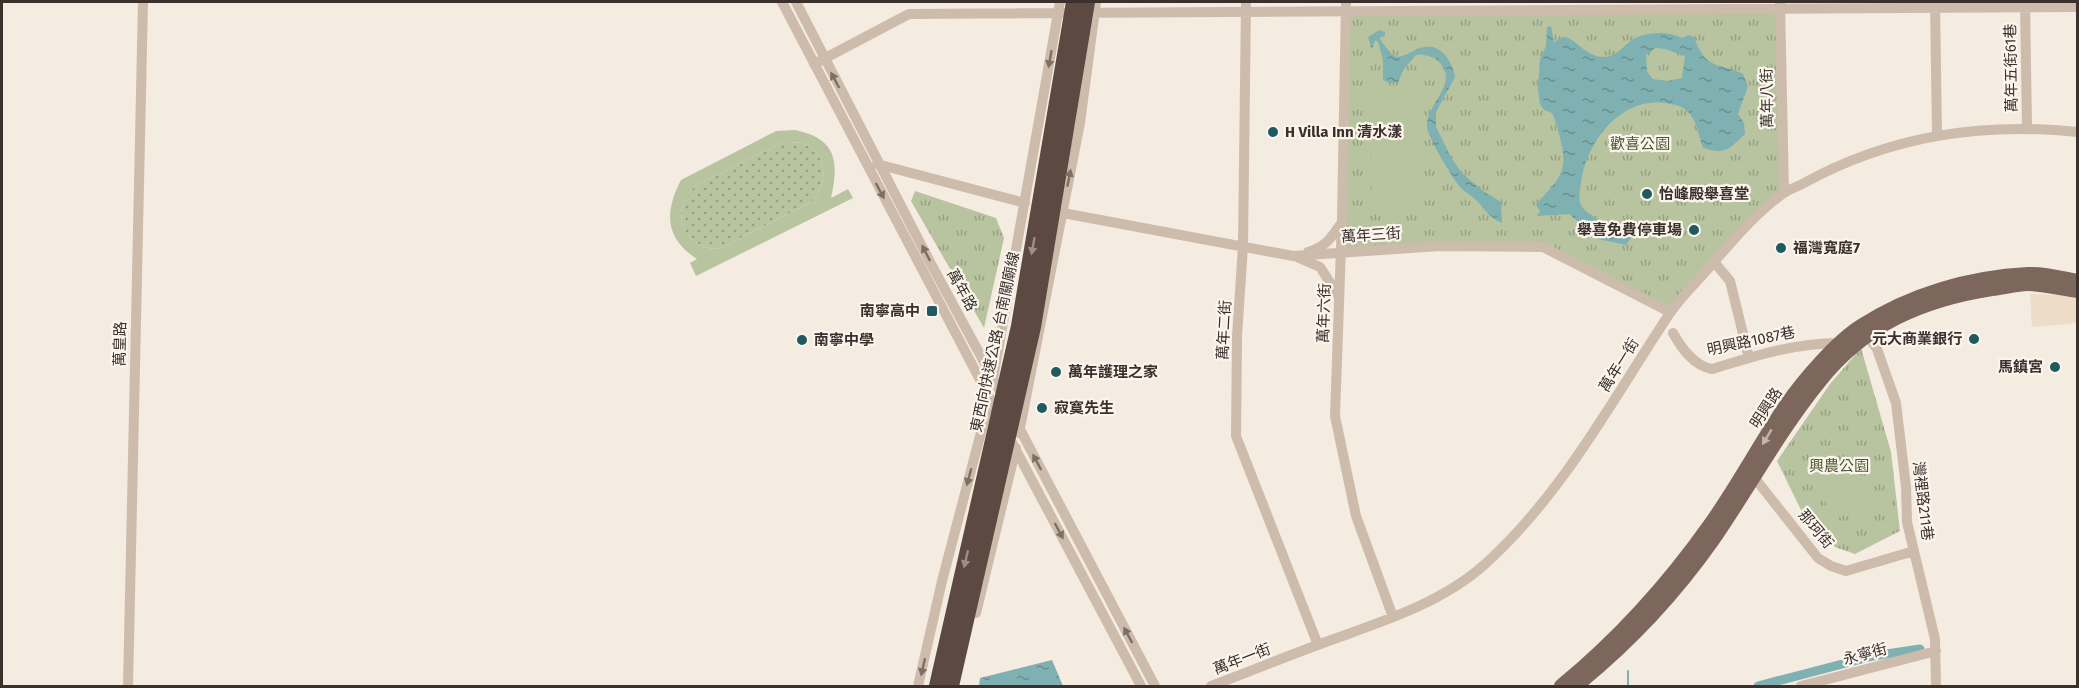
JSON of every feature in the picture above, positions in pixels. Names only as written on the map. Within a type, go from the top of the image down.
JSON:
[{"type":"highway","name":"東西向快速公路 台南關廟線","points":[[937,687],[1019,326],[1074,2]]},
{"type":"highway","name":"東西向快速公路 台南關廟線","points":[[951,687],[1033,327],[1092,5]]},
{"type":"main road","name":"明興路","points":[[1576,687],[1596,671],[1654,612],[1712,541],[1787,403],[1864,330],[1892,308],[1918,297],[1968,282],[2029,274],[2078,281]]},
{"type":"main road","name":"明興路","points":[[1864,330],[1925,304],[1969,293],[2027,284],[2078,291]]},
{"type":"main road","name":"明興路","points":[[1561,687],[1590,662],[1646,606],[1751,473]]},
{"type":"street","name":"萬皇路","points":[[128,687],[143,2]]},
{"type":"street","name":"萬年路","points":[[782,2],[880,165],[1155,687]]},
{"type":"street","name":"萬年路","points":[[796,2],[819,62],[866,163],[1141,687]]},
{"type":"street","points":[[918,687],[944,572],[990,399],[1060,2]]},
{"type":"street","points":[[1935,4],[1936,135]]},
{"type":"street","points":[[819,62],[909,14],[1058,13],[1092,5],[1346,7],[2025,4],[2078,7]]},
{"type":"street","name":"萬年五街61巷","points":[[2025,4],[2027,128]]},
{"type":"street","points":[[958,687],[1020,430],[1080,123],[1092,5]]},
{"type":"street","name":"萬年八街","points":[[1780,5],[1784,193]]},
{"type":"street","name":"萬年二街","points":[[1246,7],[1243,246],[1237,337],[1236,436],[1318,645]]},
{"type":"street","name":"萬年六街","points":[[1346,7],[1335,416],[1356,516],[1394,617]]},
{"type":"street","name":"萬年一街","points":[[1211,687],[1394,617],[1441,594],[1485,564],[1541,505],[1588,442],[1670,312],[1756,217],[1784,193],[1863,154],[1936,135],[1993,128],[2078,132]]},
{"type":"street","points":[[866,163],[1025,203]]},
{"type":"street","name":"萬年三街","points":[[1062,213],[1293,256],[1440,246],[1543,247],[1670,312]]},
{"type":"street","points":[[1293,256],[1319,248],[1328,242],[1342,220]]},
{"type":"street","points":[[1293,256],[1320,267],[1339,297]]},
{"type":"street","points":[[1714,262],[1730,281],[1749,358]]},
{"type":"street","name":"灣裡路211巷","points":[[1864,330],[1877,349],[1896,403],[1906,487],[1907,522],[1936,651],[1936,687]]},
{"type":"street","name":"明興路1087巷","points":[[1673,333],[1681,347],[1701,367],[1712,369],[1780,349],[1814,343],[1845,346]]},
{"type":"street","name":"那珂街","points":[[1751,473],[1818,558],[1832,566],[1846,571],[1914,551]]},
{"type":"street","name":"永寧街","points":[[1801,687],[1936,651]]},
{"type":"green space","name":"歡喜公園","points":[[1781,9],[1784,193],[1670,312],[1543,247],[1341,252],[1346,12]]},
{"type":"green space","points":[[1418,90],[1420,210],[1372,211],[1370,91]]},
{"type":"green space","points":[[795,130],[819,139],[832,154],[834,163],[835,173],[831,198],[848,189],[853,198],[696,276],[690,263],[697,259],[679,242],[673,233],[671,224],[672,203],[681,180],[776,131]],"holes":[[[783,142],[802,143],[811,147],[821,161],[823,178],[812,202],[721,248],[709,248],[692,239],[684,229],[681,213],[688,194],[695,186]]]},
{"type":"green space","points":[[783,142],[802,143],[811,147],[821,161],[823,178],[812,202],[721,248],[709,248],[692,239],[684,229],[681,213],[688,194],[695,186]]},
{"type":"green space","points":[[915,191],[996,218],[1004,238],[984,328],[911,201]]},
{"type":"green space","name":"興農公園","points":[[1861,348],[1891,452],[1900,531],[1855,554],[1835,547],[1801,510],[1777,461],[1830,384]]},
{"type":"green space","points":[[1855,462],[1870,506],[1832,520],[1816,476]]},
{"type":"shaded area","points":[[2030,294],[2061,295],[2077,299],[2077,323],[2032,327]]},
{"type":"water","points":[[1551,26],[1554,42],[1566,37],[1591,54],[1603,57],[1617,53],[1635,38],[1646,34],[1665,33],[1682,38],[1689,35],[1694,37],[1708,60],[1743,74],[1748,86],[1738,114],[1744,123],[1745,134],[1735,144],[1722,151],[1703,148],[1690,114],[1681,107],[1670,104],[1653,103],[1637,106],[1623,113],[1599,136],[1585,167],[1579,197],[1580,203],[1590,214],[1632,236],[1626,245],[1598,239],[1569,214],[1537,216],[1540,211],[1536,205],[1558,179],[1563,165],[1562,146],[1555,121],[1552,113],[1544,110],[1540,104],[1538,90],[1540,59],[1546,46],[1547,27]],"holes":[[[1656,48],[1685,56],[1682,78],[1668,81],[1653,79],[1647,72],[1646,55]]]},
{"type":"water","points":[[1379,30],[1385,32],[1385,36],[1379,38],[1391,54],[1397,57],[1420,48],[1430,47],[1441,51],[1449,60],[1455,77],[1436,112],[1436,127],[1452,159],[1462,173],[1483,191],[1501,202],[1502,223],[1491,217],[1460,187],[1431,140],[1427,127],[1428,119],[1446,80],[1441,64],[1429,56],[1416,55],[1404,69],[1398,82],[1390,83],[1383,80],[1383,59],[1378,42],[1375,40],[1371,48],[1368,37]]},
{"type":"water","points":[[1052,660],[1063,686],[979,686],[980,678]]},
{"type":"waterway","points":[[1758,686],[1873,656],[1920,649]]},
{"type":"waterway","points":[[1628,671],[1628,686]]},
{"type":"place","name":"H Villa Inn 清水漾","points":[[1273,132]]},
{"type":"place","name":"怡峰殿舉喜堂","points":[[1647,194]]},
{"type":"place","name":"舉喜免費停車場","points":[[1694,230]]},
{"type":"place","name":"福灣寬庭7","points":[[1781,248]]},
{"type":"place","name":"南寧高中","points":[[932,311]]},
{"type":"place","name":"元大商業銀行","points":[[1974,339]]},
{"type":"place","name":"南寧中學","points":[[802,340]]},
{"type":"place","name":"馬鎮宮","points":[[2055,367]]},
{"type":"place","name":"萬年護理之家","points":[[1056,372]]},
{"type":"place","name":"寂寞先生","points":[[1042,408]]}]
